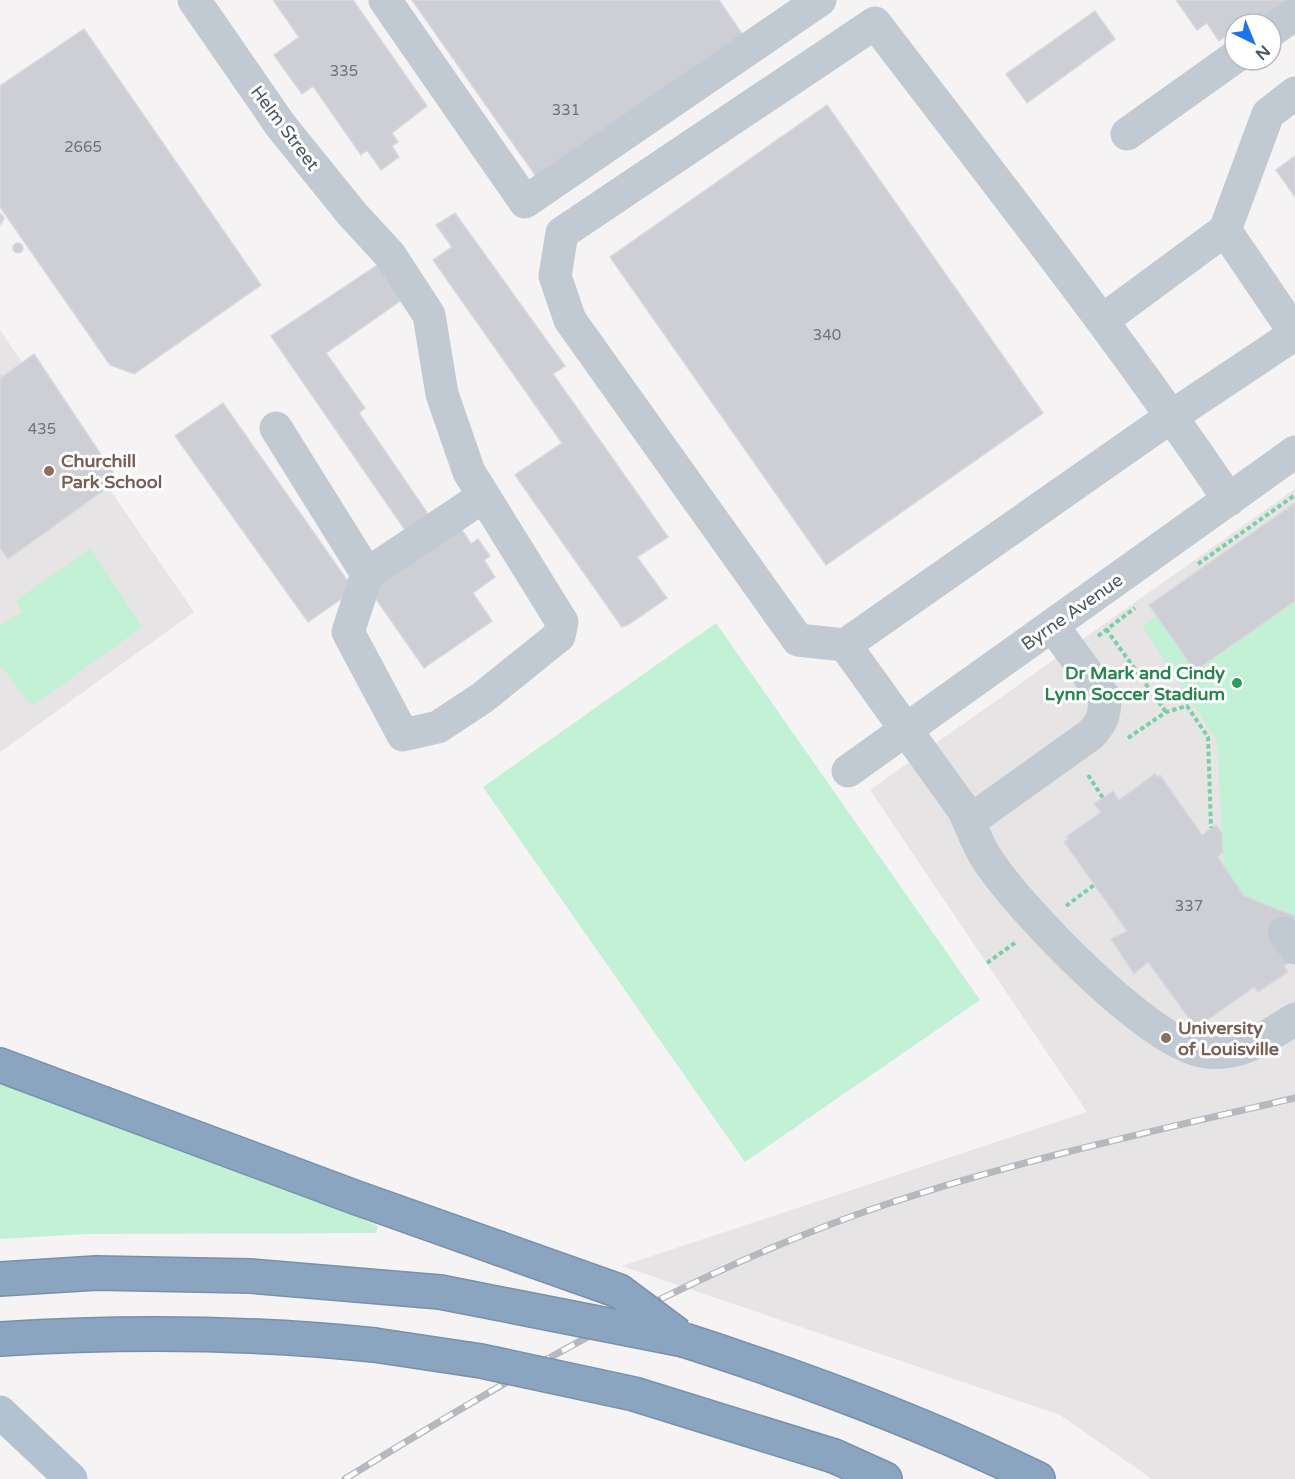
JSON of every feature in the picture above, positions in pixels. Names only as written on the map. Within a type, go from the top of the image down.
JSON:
[{"type":"highway","points":[[0,1065],[389,1210],[619,1291],[684,1340]]},
{"type":"highway","points":[[9,1278],[96,1273],[250,1276],[440,1292],[684,1340],[780,1371],[905,1418],[1038,1479]]},
{"type":"highway","points":[[0,1339],[155,1332],[319,1339],[481,1361],[634,1394],[834,1456],[885,1479]]},
{"type":"main road","points":[[0,1412],[71,1479]]},
{"type":"street","name":"Helm Street","points":[[194,0],[281,126],[385,251],[429,315],[442,394],[469,472],[562,622],[559,636],[482,698],[438,727],[403,735],[348,632],[367,574]]},
{"type":"street","points":[[386,0],[525,201],[820,0]]},
{"type":"street","points":[[1225,230],[1295,334],[1172,416],[845,645],[798,640],[570,320],[555,276],[562,232],[875,23],[1103,320],[1172,416],[1228,500]]},
{"type":"street","points":[[1126,134],[1223,65]]},
{"type":"street","points":[[1103,320],[1225,230],[1268,114],[1295,93]]},
{"type":"street","points":[[276,428],[367,574],[484,496]]},
{"type":"street","name":"Byrne Avenue","points":[[848,771],[1295,452]]},
{"type":"street","points":[[963,809],[972,814],[992,808],[1100,725],[1105,711],[1105,698],[1052,625]]},
{"type":"street","points":[[845,645],[963,809],[986,858],[1039,925],[1132,1009],[1179,1043],[1206,1052],[1246,1049],[1295,1019]]},
{"type":"path","points":[[1189,569],[1295,495]]},
{"type":"path","points":[[1088,643],[1142,603]]},
{"type":"path","points":[[1106,629],[1166,712],[1187,706],[1208,737],[1211,828]]},
{"type":"path","points":[[1084,770],[1103,798]]},
{"type":"shaded area","name":"Churchill Park School","points":[[0,330],[194,612],[0,752]]},
{"type":"shaded area","name":"University of Louisville","points":[[1295,489],[1295,1479],[1152,1479],[1060,1415],[622,1266],[1087,1112],[870,790]]},
{"type":"green space","name":"Dr Mark and Cindy Lynn Soccer Stadium","points":[[1295,516],[1295,915],[1225,889],[1217,741],[1142,626]]},
{"type":"green space","points":[[91,549],[142,627],[32,706],[0,665],[0,626],[22,612],[15,601]]},
{"type":"green space","points":[[716,623],[980,1000],[745,1162],[483,787]]},
{"type":"green space","points":[[0,1078],[290,1188],[378,1226],[376,1233],[84,1234],[0,1239]]},
{"type":"building","points":[[273,0],[353,0],[427,106],[392,133],[398,142],[392,146],[399,157],[381,170],[367,150],[361,155],[313,86],[302,94],[274,55],[299,37]]},
{"type":"building","points":[[412,0],[719,0],[745,38],[540,182]]},
{"type":"building","points":[[1176,0],[1288,0],[1271,12],[1223,12],[1223,38],[1219,41],[1207,23],[1197,30]]},
{"type":"building","points":[[1095,11],[1115,39],[1027,103],[1006,74]]},
{"type":"building","points":[[84,29],[261,285],[134,374],[110,365],[0,207],[0,86]]},
{"type":"building","points":[[827,105],[1043,413],[826,565],[610,257]]},
{"type":"building","points":[[1295,156],[1295,197],[1276,170]]},
{"type":"building","points":[[0,213],[4,218],[1,224],[0,224]]},
{"type":"building","points":[[455,213],[565,366],[553,374],[668,537],[637,557],[667,598],[622,627],[515,475],[562,443],[433,260],[452,247],[436,225]]},
{"type":"building","points":[[18,243],[22,244],[22,252],[18,253],[14,252],[13,248],[14,244]]},
{"type":"building","points":[[379,264],[403,299],[326,353],[365,408],[359,413],[428,514],[405,530],[271,336]]},
{"type":"building","name":"Churchill Park School","points":[[34,354],[118,480],[8,559],[0,548],[0,374],[2,377]]},
{"type":"building","points":[[223,403],[354,590],[308,622],[175,436]]},
{"type":"building","points":[[1295,503],[1295,601],[1195,671],[1149,605]]},
{"type":"building","points":[[460,527],[471,544],[478,539],[490,556],[484,560],[495,577],[473,593],[492,621],[424,668],[369,589]]},
{"type":"building","points":[[1155,774],[1158,777],[1160,775],[1202,835],[1216,825],[1222,833],[1223,852],[1218,857],[1244,896],[1295,916],[1291,961],[1284,966],[1288,972],[1258,992],[1254,987],[1196,1028],[1148,962],[1134,974],[1111,939],[1127,931],[1064,842],[1068,839],[1066,837],[1101,812],[1094,804],[1113,791],[1119,800]]},
{"type":"railway","points":[[345,1479],[475,1401],[607,1327],[674,1292],[813,1231],[884,1205],[986,1174],[1088,1147],[1295,1098]]},
{"type":"place","name":"Churchill Park School","points":[[49,471]]},
{"type":"place","name":"Dr Mark and Cindy Lynn Soccer Stadium","points":[[1237,683]]},
{"type":"place","name":"University of Louisville","points":[[1166,1038]]}]
